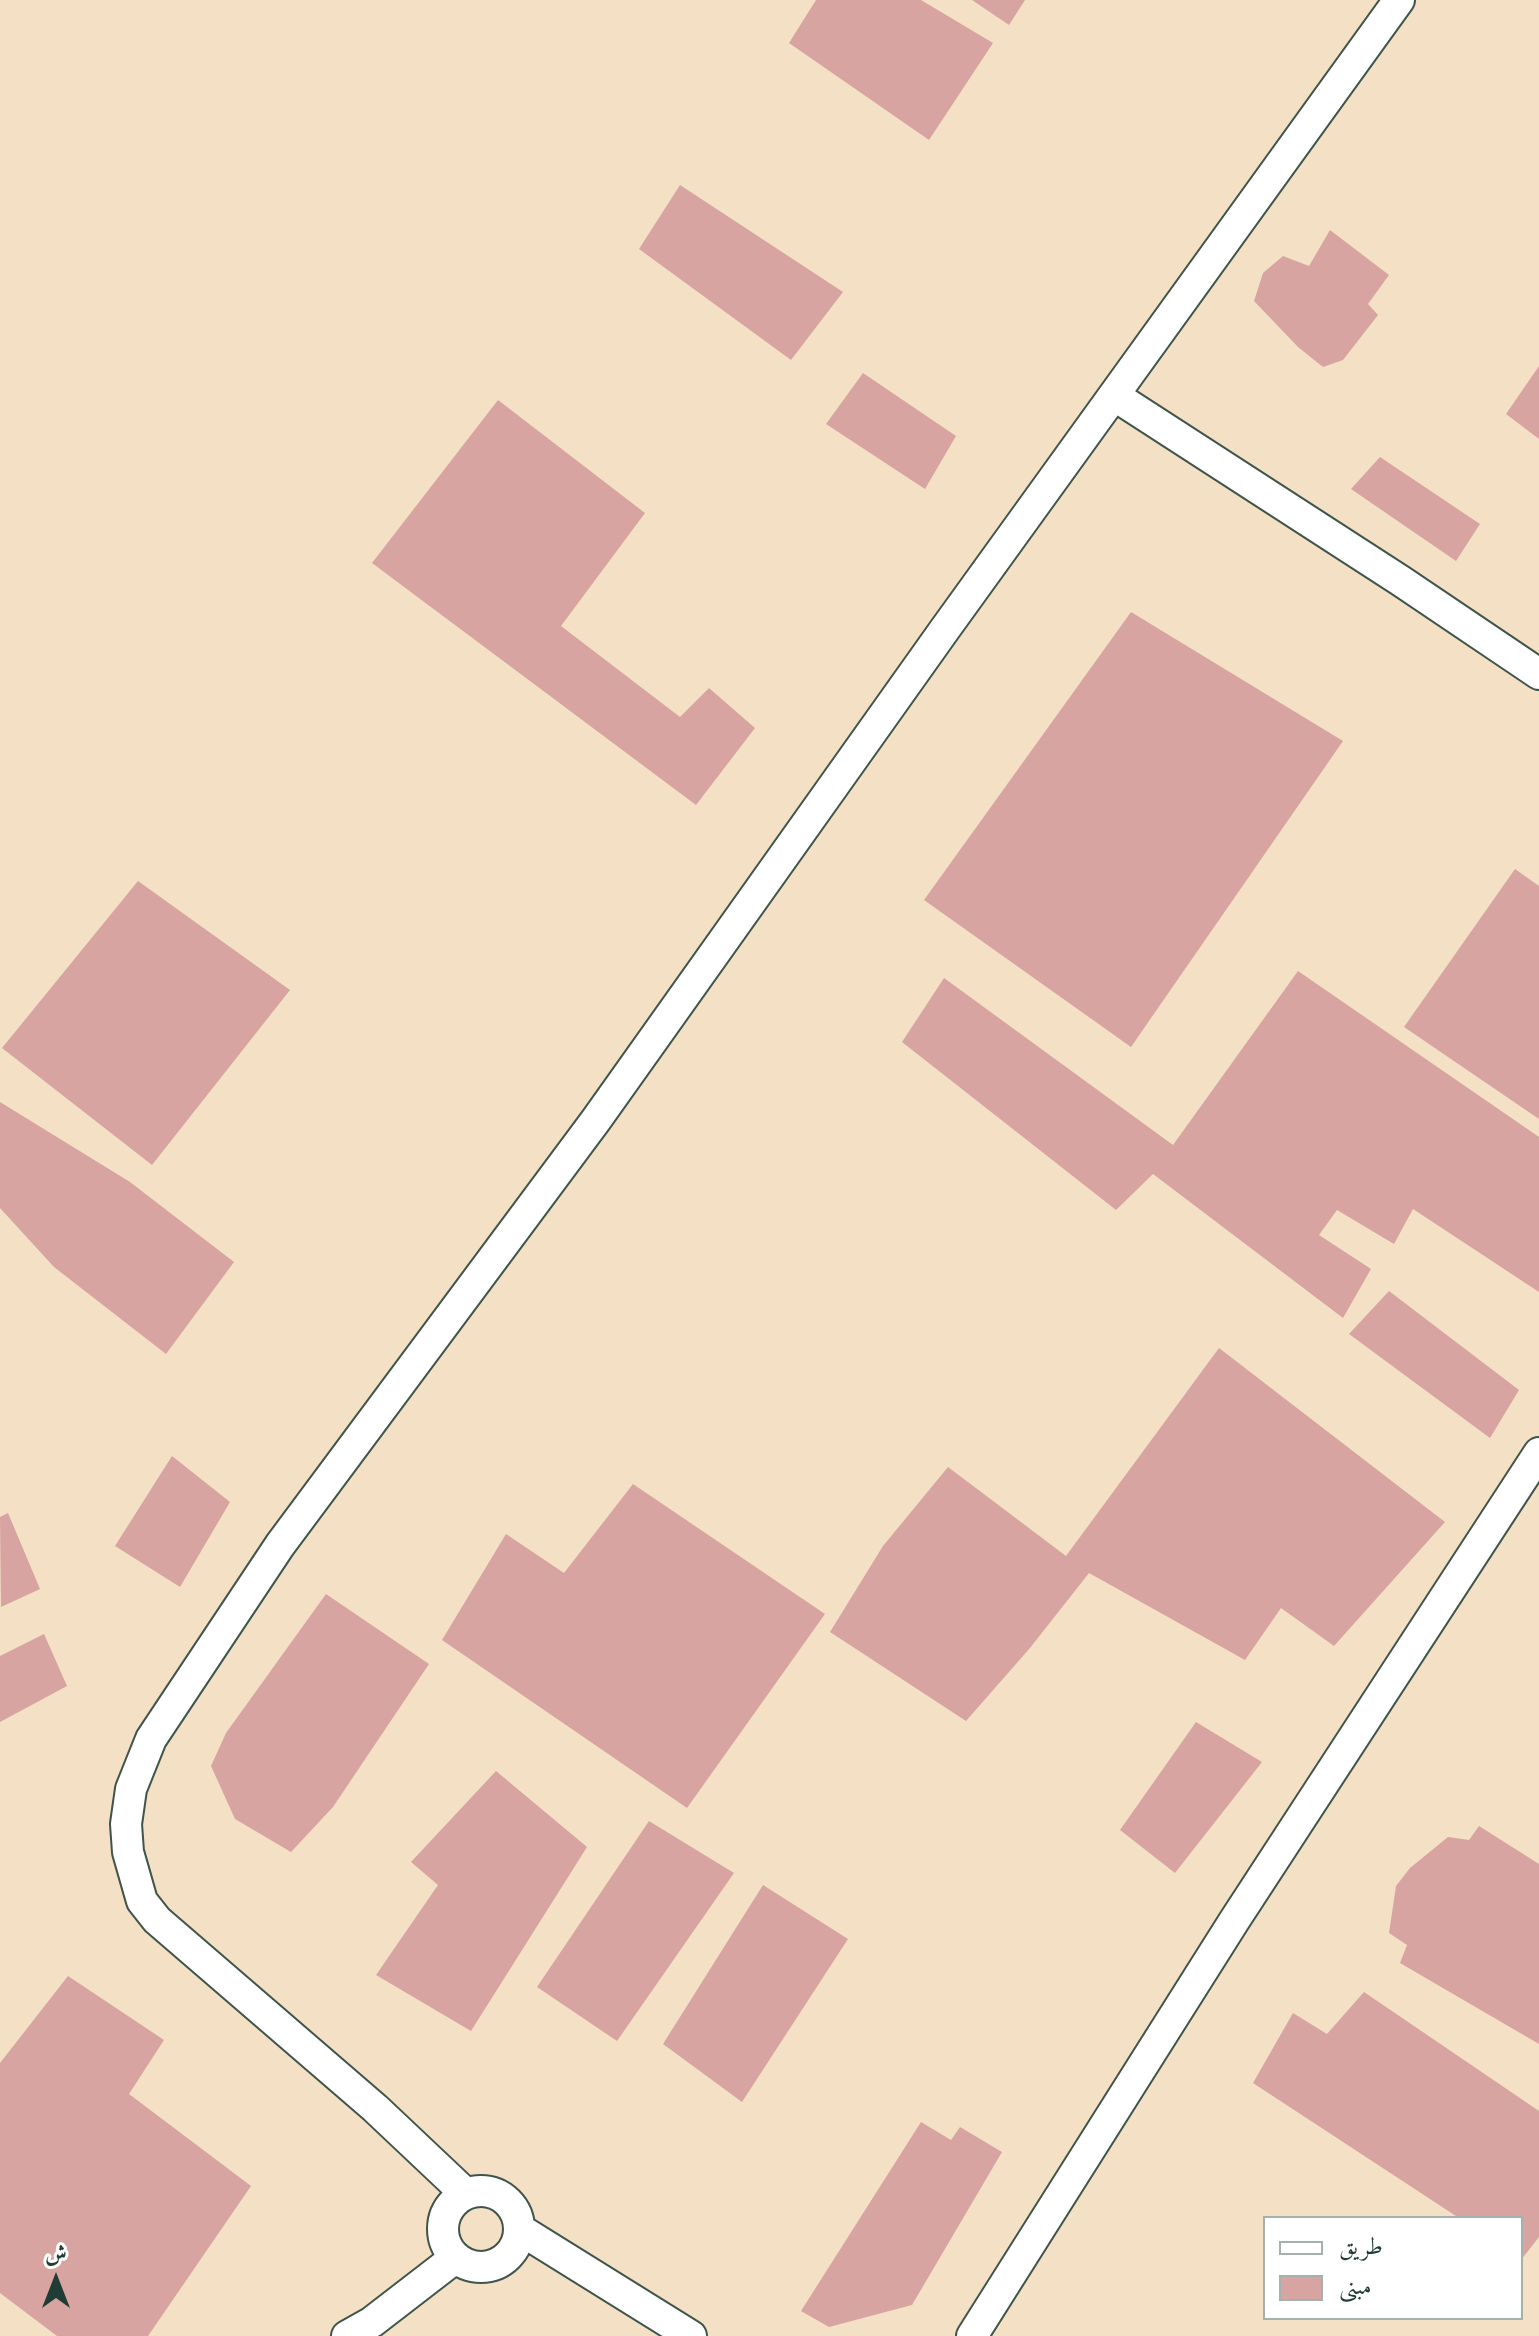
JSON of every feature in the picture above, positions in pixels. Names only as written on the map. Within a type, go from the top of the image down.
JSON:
[{"type":"street","points":[[465,2193],[375,2108],[157,1920],[142,1901],[128,1852],[126,1824],[131,1789],[151,1739],[280,1545],[596,1120],[1399,0]]},
{"type":"street","points":[[1115,396],[1539,674]]},
{"type":"street","points":[[972,2336],[1234,1921],[1539,1453]]},
{"type":"street","points":[[486,2190],[506,2199],[514,2208],[519,2229],[513,2250],[496,2264],[474,2266],[455,2258],[443,2239],[444,2217],[448,2207],[465,2193],[486,2190]]},
{"type":"street","points":[[519,2229],[691,2336]]},
{"type":"street","points":[[347,2336],[372,2322],[455,2258]]},
{"type":"building","points":[[816,0],[921,0],[993,43],[929,140],[789,43]]},
{"type":"building","points":[[972,0],[1025,0],[1009,25]]},
{"type":"building","points":[[680,185],[843,292],[791,360],[639,249]]},
{"type":"building","points":[[1330,230],[1389,275],[1368,304],[1378,315],[1343,360],[1323,367],[1298,347],[1254,301],[1263,273],[1283,256],[1309,266]]},
{"type":"building","points":[[1539,366],[1539,439],[1506,414]]},
{"type":"building","points":[[863,373],[956,436],[925,489],[826,424]]},
{"type":"building","points":[[498,400],[645,513],[561,626],[680,717],[709,688],[755,728],[696,805],[372,563]]},
{"type":"building","points":[[1380,457],[1480,524],[1456,561],[1351,489]]},
{"type":"building","points":[[1131,612],[1343,741],[1131,1047],[924,900]]},
{"type":"building","points":[[1515,869],[1539,886],[1539,1119],[1404,1027]]},
{"type":"building","points":[[138,881],[290,990],[152,1165],[2,1048]]},
{"type":"building","points":[[1298,971],[1539,1137],[1539,1292],[1413,1209],[1394,1244],[1337,1210],[1319,1235],[1371,1269],[1343,1318],[1153,1174],[1116,1210],[902,1042],[944,978],[1173,1145]]},
{"type":"building","points":[[0,1102],[130,1182],[234,1262],[166,1354],[54,1267],[0,1208]]},
{"type":"building","points":[[1389,1291],[1519,1390],[1490,1438],[1349,1334]]},
{"type":"building","points":[[1219,1348],[1445,1522],[1334,1646],[1281,1608],[1245,1660],[1089,1573],[1030,1648],[966,1721],[830,1632],[883,1546],[948,1467],[1066,1556]]},
{"type":"building","points":[[172,1456],[230,1502],[180,1587],[115,1546]]},
{"type":"building","points":[[633,1484],[825,1614],[687,1808],[442,1640],[506,1534],[564,1573]]},
{"type":"building","points":[[8,1513],[40,1589],[1,1607],[0,1517]]},
{"type":"building","points":[[326,1594],[429,1664],[333,1807],[291,1852],[235,1819],[211,1766],[226,1733]]},
{"type":"building","points":[[44,1634],[67,1686],[0,1722],[0,1656]]},
{"type":"building","points":[[1196,1722],[1262,1762],[1175,1873],[1120,1830]]},
{"type":"building","points":[[496,1771],[587,1847],[471,2031],[376,1975],[438,1885],[411,1862]]},
{"type":"building","points":[[649,1821],[734,1873],[617,2041],[537,1987]]},
{"type":"building","points":[[1479,1826],[1539,1864],[1539,2044],[1400,1963],[1407,1945],[1389,1933],[1396,1886],[1410,1868],[1448,1837],[1469,1840]]},
{"type":"building","points":[[763,1885],[848,1939],[742,2102],[663,2044]]},
{"type":"building","points":[[68,1976],[164,2040],[129,2094],[251,2186],[148,2336],[57,2336],[0,2293],[0,2063]]},
{"type":"building","points":[[1364,1992],[1539,2111],[1539,2237],[1523,2257],[1523,2216],[1456,2216],[1253,2083],[1293,2013],[1327,2034]]},
{"type":"building","points":[[921,2122],[951,2140],[960,2127],[1002,2152],[912,2305],[829,2327],[801,2311]]}]
